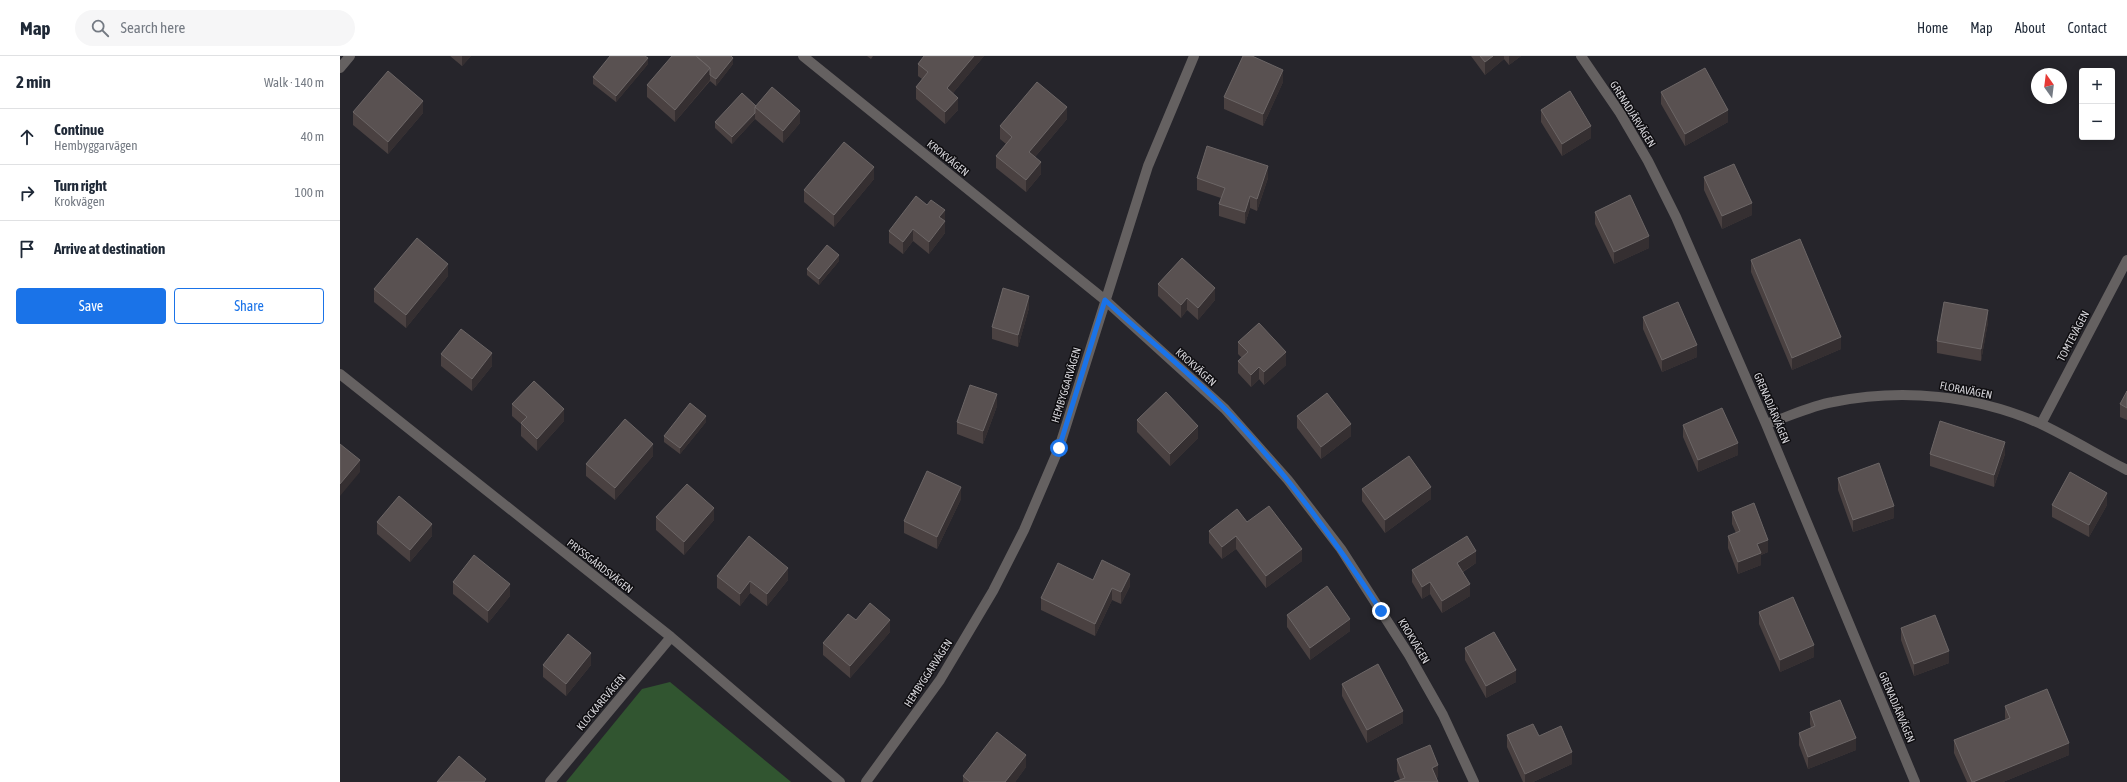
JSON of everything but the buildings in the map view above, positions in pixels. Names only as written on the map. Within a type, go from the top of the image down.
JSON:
[{"type":"street","points":[[340,68],[350,56]]},
{"type":"street","name":"KROKVÄGEN","points":[[803,56],[1105,300],[1225,409],[1288,480],[1341,549],[1409,655],[1443,715],[1474,782]]},
{"type":"street","name":"HEMBYGGARVÄGEN","points":[[866,782],[940,680],[993,591],[1024,530],[1059,448],[1148,166],[1194,56]]},
{"type":"street","name":"GRENADJÄRVÄGEN","points":[[1581,56],[1632,134],[1676,217],[1766,424],[1915,782]]},
{"type":"street","name":"TOMTEVÄGEN","points":[[2041,424],[2127,260]]},
{"type":"street","name":"PRYSSGÅRDSVÄGEN","points":[[340,374],[671,637],[840,782]]},
{"type":"street","name":"FLORAVÄGEN","points":[[1766,424],[1831,402],[1886,395],[1924,395],[1956,398],[2002,410],[2041,424],[2127,470]]},
{"type":"street","name":"KLOCKAREVÄGEN","points":[[550,782],[671,637]]},
{"type":"green space","points":[[670,682],[791,782],[566,782],[642,689]]},
{"type":"route","points":[[1059,448],[1105,300],[1225,409],[1288,480],[1341,549],[1381,611]]}]
